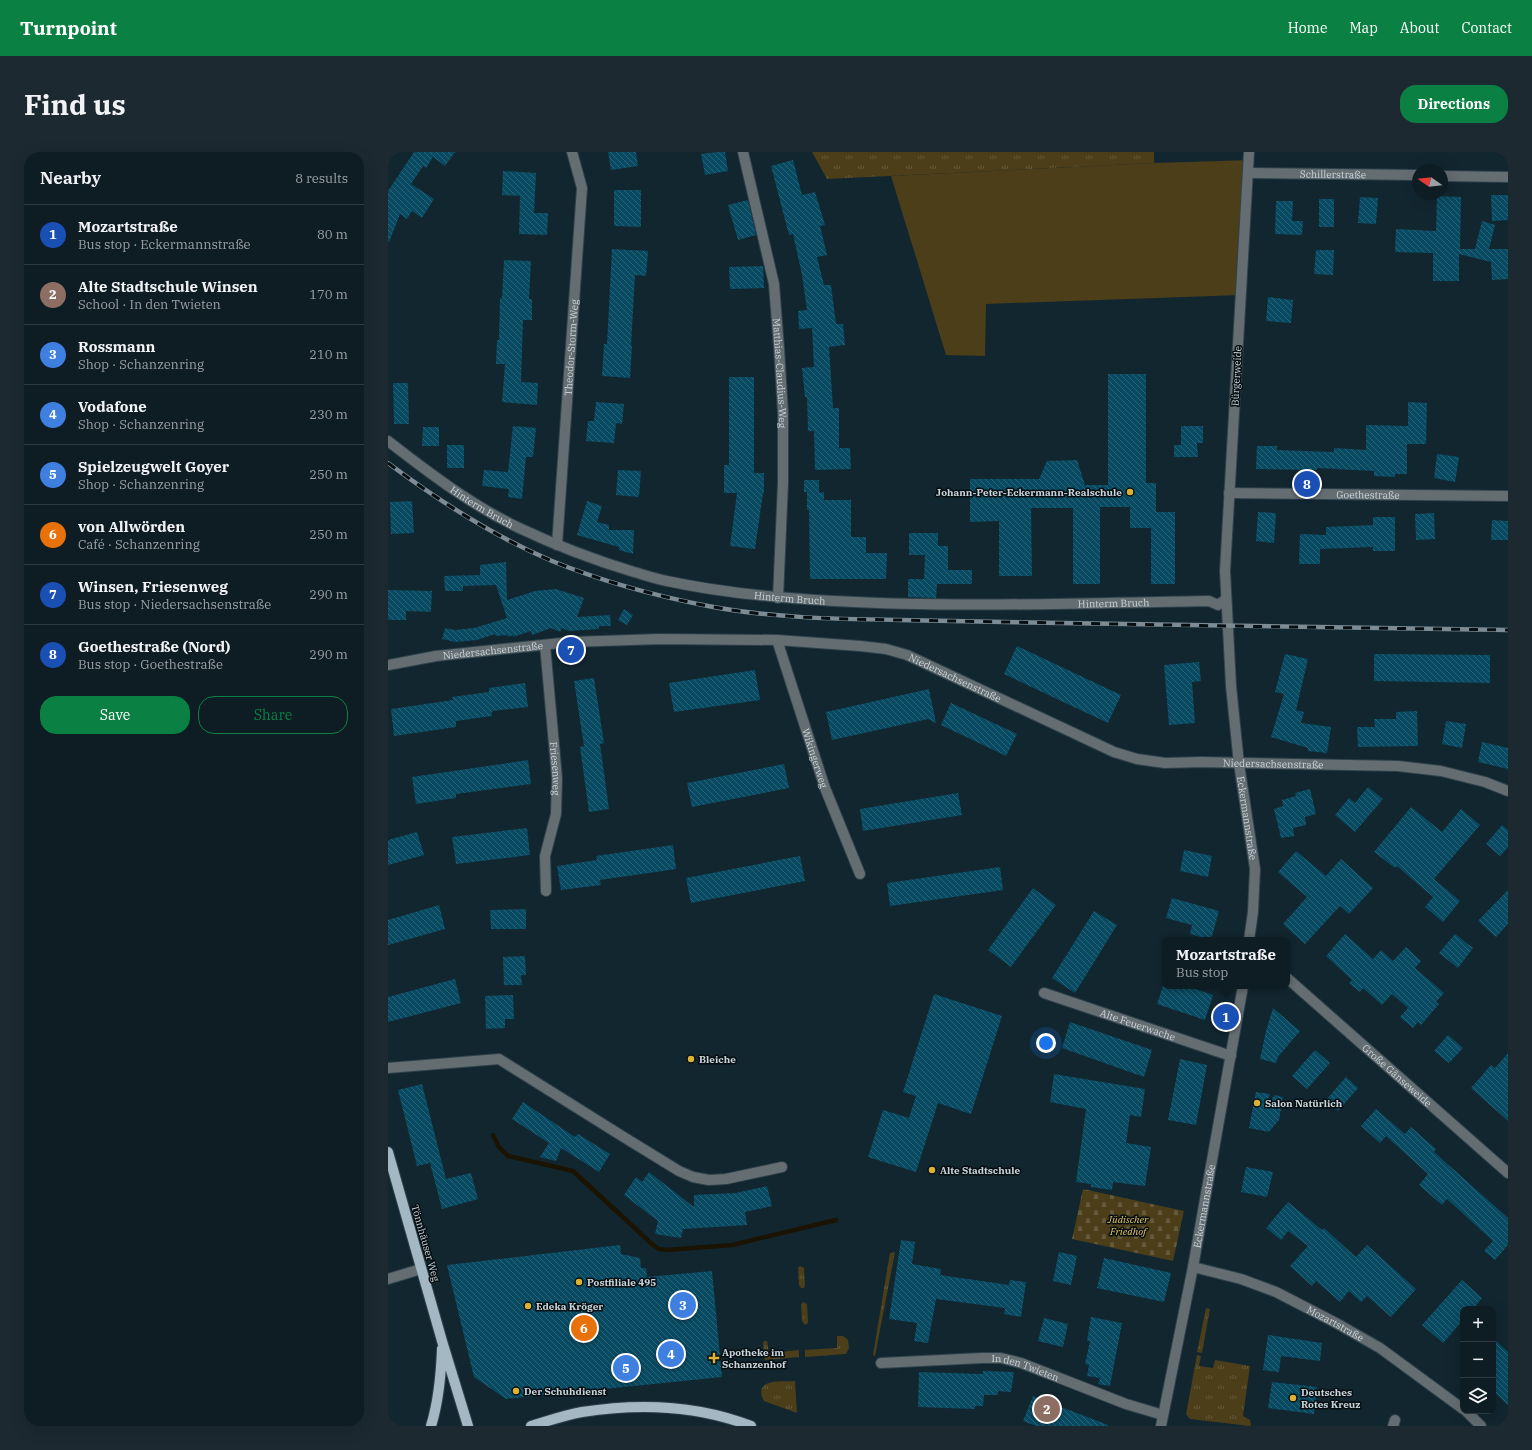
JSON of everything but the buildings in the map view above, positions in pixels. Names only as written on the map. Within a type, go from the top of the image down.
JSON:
[{"type":"main road","name":"Tönnhäuser Weg","points":[[388,1152],[442,1342],[468,1426]]},
{"type":"main road","name":"Tönnhäuser Weg","points":[[431,1426],[437,1409],[441,1387],[442,1342]]},
{"type":"main road","points":[[531,1426],[580,1412],[648,1407],[676,1408],[709,1413],[733,1419],[751,1426]]},
{"type":"street","name":"Theodor-Storm-Weg","points":[[557,545],[582,188],[572,152]]},
{"type":"street","name":"Matthias-Claudius-Weg","points":[[743,152],[774,284],[783,413],[783,483],[778,598]]},
{"type":"street","name":"Bürgerweide","points":[[1225,600],[1229,493],[1249,173],[1249,152]]},
{"type":"street","name":"Schillerstraße","points":[[1249,173],[1412,175]]},
{"type":"street","points":[[1448,176],[1508,177]]},
{"type":"street","name":"Hinterm Bruch","points":[[388,441],[442,483],[476,505],[516,527],[557,545],[610,565],[665,581],[723,592],[778,598],[933,605],[1209,601],[1218,605],[1225,600]]},
{"type":"street","name":"Goethestraße","points":[[1229,493],[1508,496]]},
{"type":"street","name":"Eckermannstraße","points":[[1225,600],[1231,686],[1239,764],[1255,869],[1253,912],[1249,937]]},
{"type":"street","name":"Niedersachsenstraße","points":[[388,666],[421,658],[571,642],[660,639],[777,640],[860,646],[886,649],[907,655],[1114,752],[1137,759],[1165,763],[1201,762],[1239,764],[1398,766],[1441,771],[1485,782],[1508,791]]},
{"type":"street","name":"Wikingerweg","points":[[777,640],[825,788],[860,874]]},
{"type":"street","name":"Friesenweg","points":[[545,645],[557,778],[556,814],[545,856],[546,891]]},
{"type":"street","name":"Große Gänseweide","points":[[1290,981],[1508,1173]]},
{"type":"street","name":"Eckermannstraße","points":[[1160,1426],[1193,1267],[1242,989]]},
{"type":"street","name":"Alte Feuerwache","points":[[1044,993],[1231,1056]]},
{"type":"street","points":[[388,1068],[499,1059],[679,1171],[693,1177],[709,1180],[726,1179],[782,1167]]},
{"type":"street","name":"Mozartstraße","points":[[1193,1267],[1241,1279],[1276,1292],[1336,1323],[1380,1348],[1460,1406]]},
{"type":"street","points":[[388,1278],[421,1269]]},
{"type":"street","name":"In den Twieten","points":[[881,1363],[1002,1358],[1022,1363],[1126,1404],[1163,1415]]},
{"type":"street","points":[[1469,1414],[1481,1426]]},
{"type":"green space","points":[[812,152],[1154,152],[1154,163],[827,179]]},
{"type":"green space","points":[[1249,160],[1241,295],[986,304],[985,356],[946,355],[891,176],[1154,163]]},
{"type":"green space","name":"Jüdischer Friedhof","points":[[1083,1189],[1184,1211],[1173,1261],[1072,1239]]},
{"type":"green space","points":[[895,1252],[875,1356],[873,1355],[890,1253]]},
{"type":"green space","points":[[800,1266],[804,1268],[804,1288],[801,1288],[799,1285],[798,1268]]},
{"type":"green space","points":[[803,1302],[807,1304],[808,1323],[805,1325],[802,1321],[801,1305]]},
{"type":"green space","points":[[1206,1308],[1210,1309],[1202,1353],[1197,1352]]},
{"type":"green space","points":[[837,1336],[843,1336],[848,1340],[849,1348],[846,1354],[805,1357],[805,1350],[837,1348]]},
{"type":"green space","points":[[764,1341],[767,1341],[769,1353],[799,1350],[799,1357],[765,1360]]},
{"type":"green space","points":[[1197,1355],[1201,1356],[1199,1366],[1213,1368],[1215,1360],[1250,1366],[1243,1416],[1250,1420],[1250,1426],[1190,1419],[1186,1414]]},
{"type":"green space","points":[[778,1381],[795,1381],[797,1413],[764,1401],[761,1391],[767,1384]]},
{"type":"waterway","points":[[493,1135],[499,1147],[508,1156],[573,1171],[659,1249],[667,1250],[732,1245],[836,1220]]},
{"type":"railway","points":[[388,463],[467,517],[530,551],[552,561],[590,575],[649,593],[732,610],[803,617],[851,619],[1508,630]]},
{"type":"place","name":"Goethestraße (Nord)","points":[[1307,484]]},
{"type":"place","name":"Johann-Peter-Eckermann-Realschule","points":[[1130,492]]},
{"type":"place","name":"Winsen, Friesenweg","points":[[571,650]]},
{"type":"place","name":"Mozartstraße","points":[[1226,1017]]},
{"type":"place","name":"Bleiche","points":[[691,1059]]},
{"type":"place","name":"Salon Natürlich","points":[[1257,1103]]},
{"type":"place","name":"Alte Stadtschule","points":[[932,1170]]},
{"type":"place","name":"Postfiliale 495","points":[[579,1282]]},
{"type":"place","name":"Rossmann","points":[[683,1305]]},
{"type":"place","name":"Edeka Kröger","points":[[528,1306]]},
{"type":"place","name":"von Allwörden","points":[[584,1328]]},
{"type":"place","name":"Vodafone","points":[[671,1354]]},
{"type":"place","name":"Apotheke im Schanzenhof","points":[[714,1358]]},
{"type":"place","name":"Spielzeugwelt Goyer","points":[[626,1368]]},
{"type":"place","name":"Der Schuhdienst","points":[[516,1391]]},
{"type":"place","name":"Deutsches Rotes Kreuz","points":[[1293,1398]]},
{"type":"place","name":"Alte Stadtschule Winsen","points":[[1047,1409]]}]
